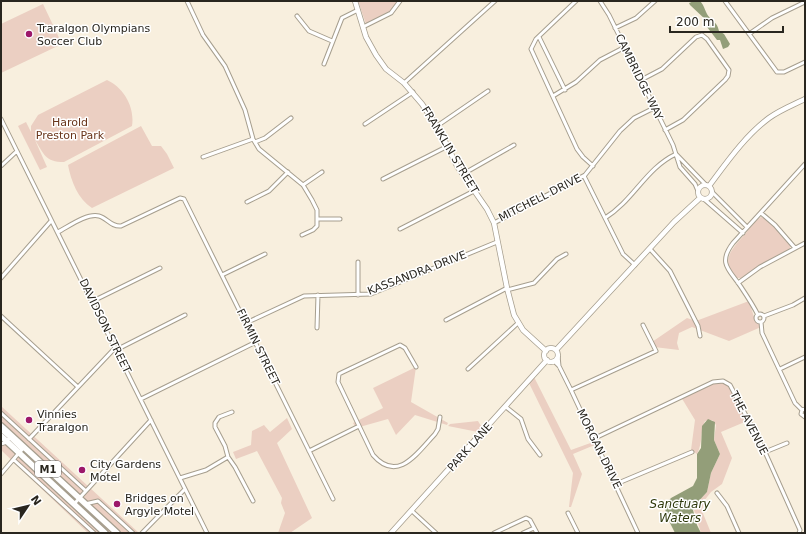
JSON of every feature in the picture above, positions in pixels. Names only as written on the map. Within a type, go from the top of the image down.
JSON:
[{"type":"highway","name":"M1","points":[[1,426],[74,504],[105,533]]},
{"type":"highway","name":"M1","points":[[1,436],[6,441],[22,450],[85,504],[116,533]]},
{"type":"street","points":[[187,1],[203,35],[224,66],[245,110],[252,132],[252,139]]},
{"type":"street","name":"FRANKLIN STREET","points":[[355,1],[366,37],[376,55],[386,69],[404,82],[413,92],[437,126],[453,159],[494,223],[507,289],[518,323],[546,351]]},
{"type":"street","points":[[363,26],[391,13],[400,1]]},
{"type":"street","points":[[404,82],[495,1]]},
{"type":"street","points":[[576,1],[538,37],[532,45],[531,52],[580,154],[594,166]]},
{"type":"street","name":"CAMBRIDGE WAY","points":[[600,1],[641,80],[676,154],[680,167],[695,184],[698,191]]},
{"type":"street","points":[[615,28],[636,18],[655,1]]},
{"type":"street","points":[[725,1],[777,72],[784,72],[805,62]]},
{"type":"street","points":[[749,34],[772,18],[805,2]]},
{"type":"street","points":[[324,64],[342,18],[358,10]]},
{"type":"street","points":[[297,16],[309,31],[332,41]]},
{"type":"street","points":[[641,80],[662,69],[696,37],[702,35],[707,39],[729,70],[728,76],[725,80],[683,120],[665,130]]},
{"type":"street","points":[[538,37],[565,90]]},
{"type":"street","points":[[553,96],[565,90],[600,60],[625,47]]},
{"type":"street","points":[[437,126],[488,91]]},
{"type":"street","points":[[365,124],[413,92]]},
{"type":"street","points":[[742,233],[702,199],[698,191],[700,187],[707,185],[736,149],[757,128],[778,112],[805,99]]},
{"type":"street","name":"MITCHELL DRIVE","points":[[494,223],[584,176],[594,166],[612,140],[628,123],[654,108]]},
{"type":"street","points":[[256,142],[265,138],[291,118]]},
{"type":"street","name":"DAVIDSON STREET","points":[[1,120],[207,533]]},
{"type":"street","points":[[252,139],[268,158],[303,185],[317,210],[318,219],[314,230],[302,235]]},
{"type":"street","points":[[203,157],[252,139]]},
{"type":"street","points":[[463,174],[514,145]]},
{"type":"street","points":[[383,179],[448,146]]},
{"type":"street","points":[[1,166],[17,150]]},
{"type":"street","points":[[605,218],[617,210],[654,168],[676,154]]},
{"type":"street","name":"CAMBRIDGE WAY","points":[[676,154],[707,185]]},
{"type":"street","points":[[761,322],[757,320],[758,315],[728,270],[726,256],[733,243],[805,164]]},
{"type":"street","points":[[247,202],[268,191],[288,172]]},
{"type":"street","points":[[303,185],[322,172]]},
{"type":"street","points":[[584,176],[622,254],[635,265]]},
{"type":"street","points":[[707,185],[712,193],[747,228]]},
{"type":"street","points":[[400,229],[474,191]]},
{"type":"street","points":[[556,350],[674,222],[702,199],[710,198],[712,193]]},
{"type":"street","name":"FIRMIN STREET","points":[[58,232],[86,218],[95,216],[99,216],[113,225],[121,226],[180,198],[184,199],[333,499]]},
{"type":"street","points":[[721,214],[727,208]]},
{"type":"street","points":[[761,213],[775,225],[795,248]]},
{"type":"street","points":[[318,219],[340,219]]},
{"type":"street","points":[[1,278],[51,221]]},
{"type":"street","name":"KASSANDRA DRIVE","points":[[246,323],[304,296],[371,294],[497,242]]},
{"type":"street","points":[[738,283],[760,267],[805,242]]},
{"type":"street","points":[[650,249],[670,271],[698,326],[700,336]]},
{"type":"street","points":[[222,275],[265,254]]},
{"type":"street","points":[[446,320],[507,289],[534,283],[557,259],[566,254]]},
{"type":"street","points":[[358,262],[358,295]]},
{"type":"street","points":[[92,301],[160,268]]},
{"type":"street","points":[[318,295],[318,328]]},
{"type":"street","points":[[758,315],[762,314],[764,316],[794,305],[805,298]]},
{"type":"street","points":[[29,439],[115,349],[185,315]]},
{"type":"street","points":[[1,316],[78,387]]},
{"type":"street","points":[[764,316],[761,322],[762,333],[795,403],[804,410],[801,414],[805,417]]},
{"type":"street","points":[[468,369],[518,323]]},
{"type":"street","points":[[571,390],[656,351],[643,325]]},
{"type":"street","points":[[141,399],[256,342]]},
{"type":"street","points":[[416,367],[405,348],[400,344],[339,374],[340,387],[359,426],[378,460],[383,464],[397,466],[408,463],[435,434],[438,429],[440,417]]},
{"type":"street","points":[[552,348],[556,350],[558,356],[554,361],[547,360],[545,357],[546,351],[552,348]]},
{"type":"street","name":"MORGAN DRIVE","points":[[558,356],[559,366]]},
{"type":"street","points":[[780,370],[805,357]]},
{"type":"street","name":"PARK LANE","points":[[392,533],[547,360]]},
{"type":"street","name":"MORGAN DRIVE","points":[[554,361],[559,366],[571,390],[638,533]]},
{"type":"street","name":"THE AVENUE","points":[[593,439],[713,382],[723,381],[730,385],[765,452],[800,530],[799,533]]},
{"type":"street","points":[[506,407],[521,419],[528,439],[540,455]]},
{"type":"street","points":[[232,412],[222,415],[215,423],[215,427],[227,450],[228,457],[253,501]]},
{"type":"street","points":[[1,413],[86,491]]},
{"type":"street","points":[[74,504],[151,420]]},
{"type":"street","points":[[309,452],[359,426]]},
{"type":"street","points":[[1,430],[6,441]]},
{"type":"street","points":[[765,452],[787,443]]},
{"type":"street","points":[[1,474],[22,450]]},
{"type":"street","points":[[616,484],[692,452]]},
{"type":"street","points":[[180,478],[206,470],[228,457]]},
{"type":"street","points":[[14,460],[94,533]]},
{"type":"street","points":[[142,533],[185,489]]},
{"type":"street","points":[[717,493],[727,506],[740,533]]},
{"type":"street","points":[[85,504],[98,501],[133,533]]},
{"type":"street","points":[[412,511],[436,533]]},
{"type":"street","points":[[568,513],[578,533]]},
{"type":"street","points":[[494,533],[526,518],[530,520],[536,533]]},
{"type":"street","points":[[523,533],[534,528]]},
{"type":"green space","points":[[358,1],[399,1],[390,13],[367,27]]},
{"type":"green space","name":"Traralgon Olympians Soccer Club","points":[[43,4],[62,44],[1,73],[1,24]]},
{"type":"green space","name":"Harold Preston Park","points":[[107,80],[113,83],[127,99],[132,112],[132,126],[64,162],[49,159],[43,153],[35,140],[47,167],[40,170],[18,126],[26,122],[31,132],[31,126],[38,115]]},
{"type":"green space","points":[[141,126],[152,146],[161,146],[174,168],[92,208],[79,195],[71,177],[68,165]]},
{"type":"green space","points":[[761,217],[770,221],[782,232],[791,245],[789,251],[743,278],[736,278],[731,272],[729,265],[728,260],[730,254]]},
{"type":"green space","points":[[749,301],[754,317],[761,327],[729,341],[692,327],[679,333],[677,343],[679,350],[654,347],[652,342],[687,318],[696,321]]},
{"type":"green space","points":[[416,367],[411,402],[448,423],[447,425],[415,415],[396,435],[388,419],[356,428],[353,423],[383,408],[373,388]]},
{"type":"green space","points":[[534,377],[571,450],[596,441],[597,444],[573,454],[582,474],[571,507],[569,507],[573,473],[529,383]]},
{"type":"green space","points":[[723,381],[730,385],[747,421],[721,432],[732,458],[722,484],[711,492],[704,501],[702,511],[711,533],[701,533],[694,510],[696,504],[707,492],[711,473],[720,454],[714,440],[716,425],[712,420],[705,421],[697,454],[691,450],[695,420],[681,397],[713,382]]},
{"type":"green space","points":[[1,406],[139,533],[88,533],[1,450]]},
{"type":"green space","points":[[287,418],[292,429],[277,443],[312,518],[290,533],[278,533],[285,513],[281,503],[282,498],[257,451],[236,459],[233,452],[251,445],[252,431],[264,425],[270,432]]},
{"type":"green space","points":[[478,421],[484,431],[483,433],[448,426],[450,424]]},
{"type":"water","points":[[700,1],[702,3],[708,16],[717,25],[719,31],[724,34],[730,44],[728,47],[723,49],[720,40],[717,40],[707,27],[707,21],[690,5],[689,3]]},
{"type":"water","name":"Sanctuary Waters","points":[[708,419],[715,422],[714,440],[720,454],[711,473],[707,492],[696,504],[693,510],[701,533],[675,533],[666,515],[665,505],[671,498],[693,486],[697,478],[697,454],[701,448],[702,426]]},
{"type":"place","name":"Traralgon Olympians Soccer Club","points":[[29,34]]},
{"type":"place","name":"Vinnies Traralgon","points":[[29,420]]},
{"type":"place","name":"City Gardens Motel","points":[[82,470]]},
{"type":"place","name":"Bridges on Argyle Motel","points":[[117,504]]}]
